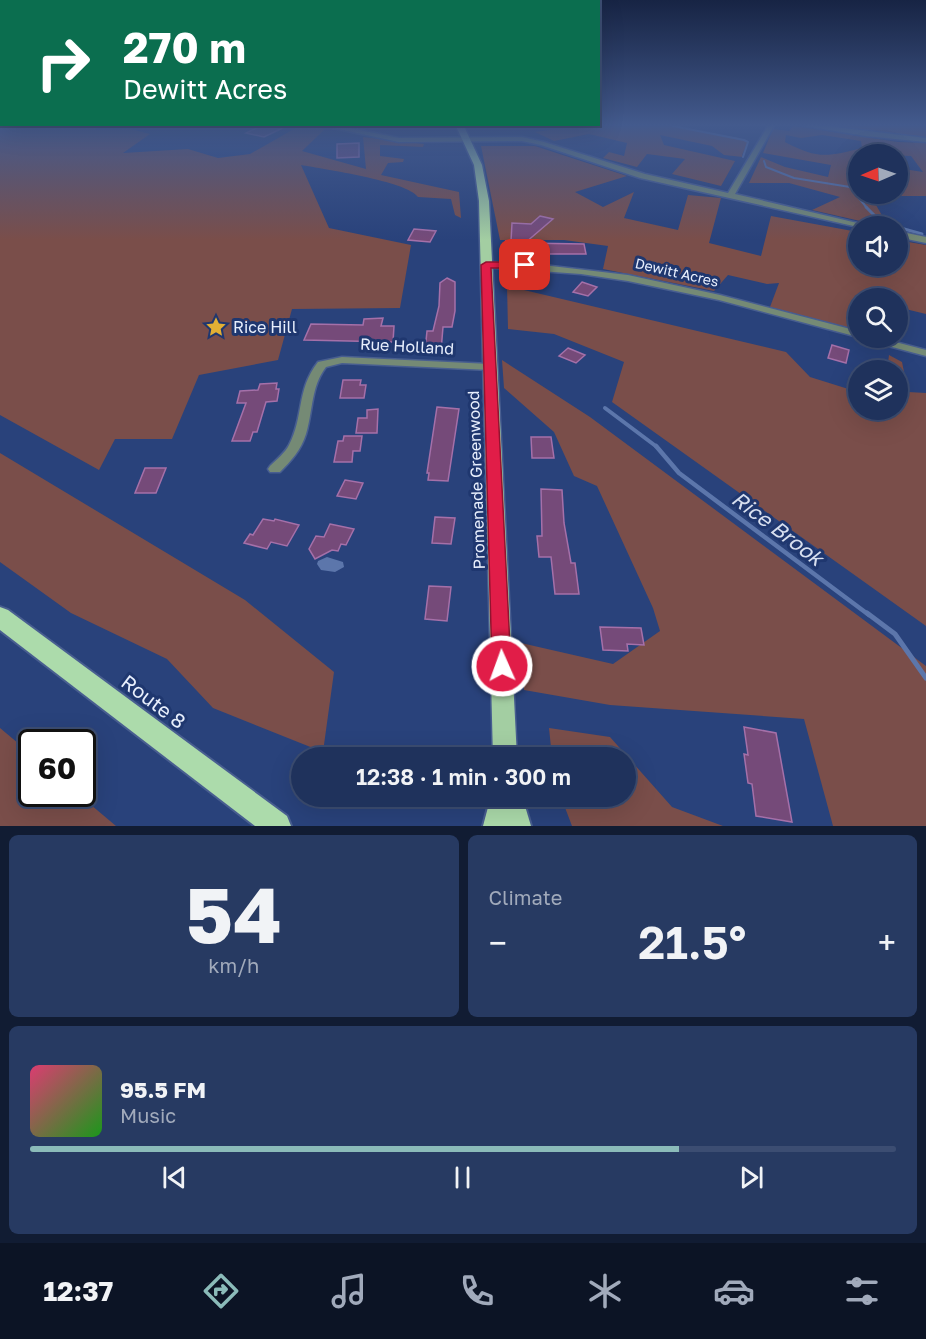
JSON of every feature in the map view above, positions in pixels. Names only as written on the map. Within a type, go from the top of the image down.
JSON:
[{"type":"highway","name":"Route 8","points":[[0,617],[277,826]]},
{"type":"highway","points":[[497,826],[503,807]]},
{"type":"highway","points":[[511,807],[517,826]]},
{"type":"main road","name":"Promenade Greenwood","points":[[476,163],[484,201],[505,747]]},
{"type":"main road","points":[[507,807],[508,826]]},
{"type":"street","points":[[599,163],[621,170],[848,222]]},
{"type":"street","points":[[731,195],[751,163]]},
{"type":"street","points":[[908,236],[926,240]]},
{"type":"street","name":"Dewitt Acres","points":[[486,265],[566,268],[642,279],[848,331]]},
{"type":"street","points":[[907,348],[926,353]]},
{"type":"street","name":"Rue Holland","points":[[275,469],[290,455],[297,442],[313,377],[322,364],[342,360],[490,367]]},
{"type":"shaded area","points":[[0,163],[343,163],[366,169],[365,163],[395,163],[388,163],[381,175],[459,192],[461,218],[455,215],[451,199],[418,197],[411,191],[382,181],[301,165],[329,228],[411,245],[400,308],[292,309],[278,360],[199,375],[172,439],[115,439],[99,470],[0,415]]},
{"type":"shaded area","points":[[484,163],[586,163],[627,176],[575,192],[603,207],[634,192],[624,218],[678,230],[688,195],[721,198],[709,243],[761,256],[771,216],[848,230],[848,276],[908,276],[908,242],[926,245],[926,314],[908,310],[908,288],[848,288],[848,327],[770,307],[779,283],[767,284],[728,275],[714,291],[603,269],[608,246],[564,240],[500,240]]},
{"type":"shaded area","points":[[620,163],[640,163],[637,167]]},
{"type":"shaded area","points":[[682,163],[734,163],[721,186],[672,174]]},
{"type":"shaded area","points":[[758,163],[774,163],[828,177],[831,165],[817,163],[848,163],[848,204],[878,204],[876,205],[882,216],[848,216],[848,218],[812,210],[840,197],[789,183],[749,183]]},
{"type":"shaded area","points":[[916,163],[926,163],[926,196],[908,196],[908,170],[923,172]]},
{"type":"shaded area","points":[[507,286],[786,352],[810,377],[848,389],[848,420],[908,420],[908,392],[926,393],[926,626],[612,402],[624,362],[554,334],[508,329]]},
{"type":"shaded area","points":[[889,355],[898,360],[888,360]]},
{"type":"shaded area","points":[[502,360],[590,417],[926,666],[926,826],[833,826],[804,719],[610,705],[524,690],[521,643],[613,664],[660,631],[653,608],[597,486],[574,476],[554,432],[504,388]]},
{"type":"shaded area","points":[[0,453],[245,600],[334,672],[324,747],[310,747],[213,708],[167,659],[71,613],[0,562]]},
{"type":"shaded area","points":[[0,728],[18,743],[18,807],[93,807],[116,826],[0,826]]},
{"type":"shaded area","points":[[549,728],[610,737],[619,747],[551,747]]},
{"type":"shaded area","points":[[636,766],[672,807],[723,826],[572,826],[565,807],[636,807]]},
{"type":"water","points":[[327,557],[343,562],[344,567],[335,572],[321,570],[317,564],[318,561]]},
{"type":"building","points":[[540,216],[553,219],[525,243],[584,244],[586,254],[530,254],[531,259],[509,259],[506,241],[511,241],[512,223],[531,224]]},
{"type":"building","points":[[414,229],[436,231],[430,242],[408,240]]},
{"type":"building","points":[[447,278],[455,282],[455,311],[452,327],[443,327],[441,351],[425,351],[427,331],[433,331],[439,306],[440,283]]},
{"type":"building","points":[[582,282],[597,287],[588,296],[573,292]]},
{"type":"building","points":[[383,318],[381,326],[394,326],[393,342],[304,340],[311,324],[363,325],[364,319]]},
{"type":"building","points":[[832,345],[849,350],[846,363],[828,358]]},
{"type":"building","points":[[568,348],[585,355],[576,363],[559,356]]},
{"type":"building","points":[[343,380],[361,380],[360,385],[366,385],[364,398],[340,398]]},
{"type":"building","points":[[277,383],[276,389],[279,389],[277,401],[266,402],[257,432],[253,432],[250,441],[232,441],[246,403],[237,403],[240,391],[258,390],[260,384]]},
{"type":"building","points":[[437,407],[459,409],[448,481],[428,480],[429,473],[427,473]]},
{"type":"building","points":[[378,409],[377,433],[356,433],[358,418],[367,418],[367,410]]},
{"type":"building","points":[[344,436],[362,436],[360,451],[353,451],[352,462],[334,462],[338,441],[343,441]]},
{"type":"building","points":[[531,437],[551,437],[554,458],[532,458]]},
{"type":"building","points":[[145,468],[166,468],[156,493],[135,493]]},
{"type":"building","points":[[345,480],[363,483],[356,499],[337,496]]},
{"type":"building","points":[[541,489],[562,490],[564,523],[571,563],[575,563],[579,594],[555,594],[551,557],[539,557],[537,536],[542,536]]},
{"type":"building","points":[[435,517],[455,518],[451,544],[432,543]]},
{"type":"building","points":[[263,519],[274,521],[275,519],[299,525],[287,546],[271,542],[267,549],[244,543],[250,534],[253,535]]},
{"type":"building","points":[[330,524],[354,529],[346,545],[341,544],[338,551],[332,550],[315,559],[309,549],[316,536],[324,537]]},
{"type":"building","points":[[429,586],[451,587],[447,621],[425,619]]},
{"type":"building","points":[[600,627],[641,628],[644,645],[627,644],[628,651],[603,650]]},
{"type":"building","points":[[744,727],[776,733],[792,822],[756,816],[752,784],[748,783],[744,754],[748,755]]},
{"type":"waterway","points":[[765,163],[766,167],[794,178],[850,187],[867,208]]},
{"type":"waterway","points":[[867,208],[875,216]]},
{"type":"waterway","points":[[908,230],[922,234]]},
{"type":"waterway","name":"Rice Brook","points":[[605,408],[657,447]]},
{"type":"waterway","name":"Rice Brook","points":[[657,447],[679,473],[869,615]]},
{"type":"waterway","name":"Rice Brook","points":[[867,613],[895,634],[926,678]]},
{"type":"place","name":"Rice Hill","points":[[216,327]]},
{"type":"route","points":[[502,666],[486,265],[525,265]]}]
